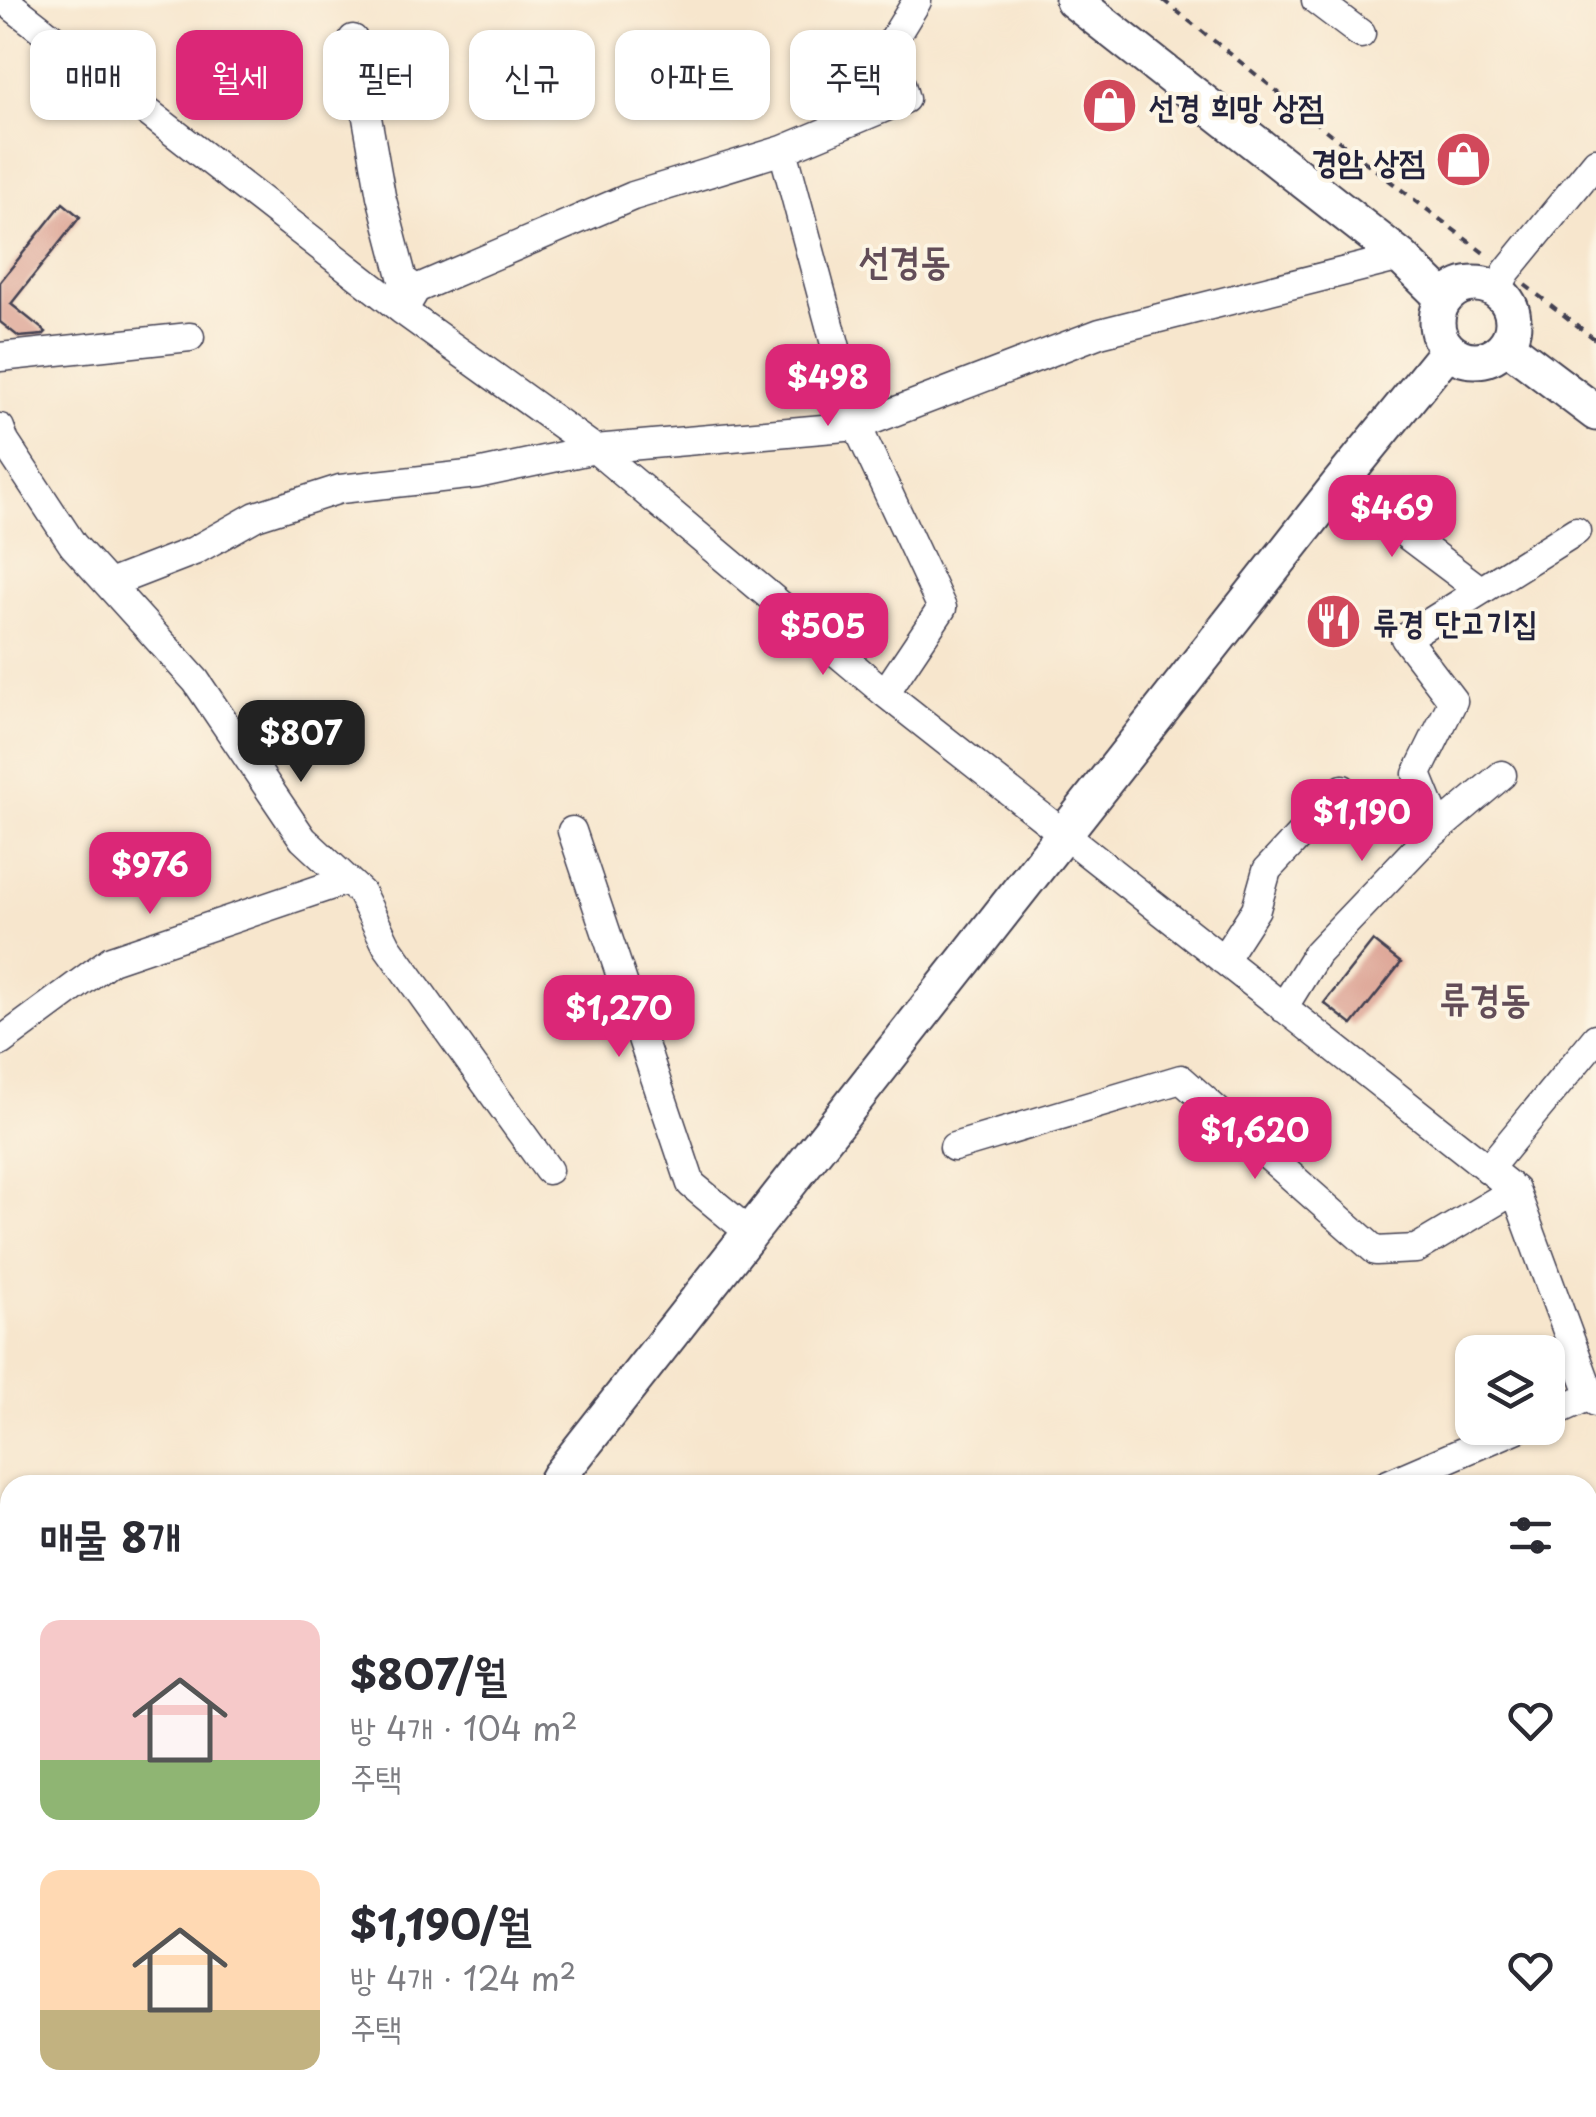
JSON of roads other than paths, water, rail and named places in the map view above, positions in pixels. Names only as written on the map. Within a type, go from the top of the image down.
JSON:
[{"type":"main road","points":[[1074,0],[1401,258],[1444,298]]},
{"type":"main road","points":[[1502,280],[1514,322],[1506,345],[1487,359],[1462,358],[1448,350],[1436,322],[1444,298],[1464,285],[1488,285],[1502,280]]},
{"type":"main road","points":[[1506,345],[1596,413]]},
{"type":"main road","points":[[559,1475],[1448,350]]},
{"type":"street","points":[[1316,0],[1361,34]]},
{"type":"street","points":[[409,300],[633,196],[784,150],[905,98],[890,46],[916,1]]},
{"type":"street","points":[[9,7],[409,300],[595,449],[886,693],[1515,1190],[1594,1397],[1565,1408]]},
{"type":"street","points":[[367,120],[381,196],[409,300]]},
{"type":"street","points":[[784,150],[857,426],[942,608],[886,693]]},
{"type":"street","points":[[1502,280],[1596,162]]},
{"type":"street","points":[[108,584],[194,551],[256,516],[340,489],[477,474],[595,449],[857,426],[1100,333],[1401,258]]},
{"type":"street","points":[[0,357],[190,337]]},
{"type":"street","points":[[0,428],[5,442],[74,545],[196,681],[302,838],[360,892],[387,946],[548,1170]]},
{"type":"street","points":[[1339,484],[1480,590]]},
{"type":"street","points":[[1439,828],[1416,774],[1453,701],[1405,638],[1576,531]]},
{"type":"street","points":[[1283,1008],[1316,953],[1425,840],[1502,776]]},
{"type":"street","points":[[1223,960],[1256,909],[1267,870],[1343,789]]},
{"type":"street","points":[[572,831],[691,1184],[750,1232]]},
{"type":"street","points":[[0,1042],[112,960],[347,880]]},
{"type":"street","points":[[1488,1169],[1596,1038]]},
{"type":"street","points":[[954,1147],[1181,1080],[1376,1251],[1416,1249],[1515,1190]]},
{"type":"street","points":[[1409,1475],[1479,1445]]},
{"type":"place","name":"선경 희망 상점","points":[[1110,105]]},
{"type":"place","name":"경암 상점","points":[[1464,160]]},
{"type":"place","name":"류경 단고기집","points":[[1334,621]]},
{"type":"district","name":"선경동","points":[[905,258]]},
{"type":"district","name":"류경동","points":[[1485,996]]}]
